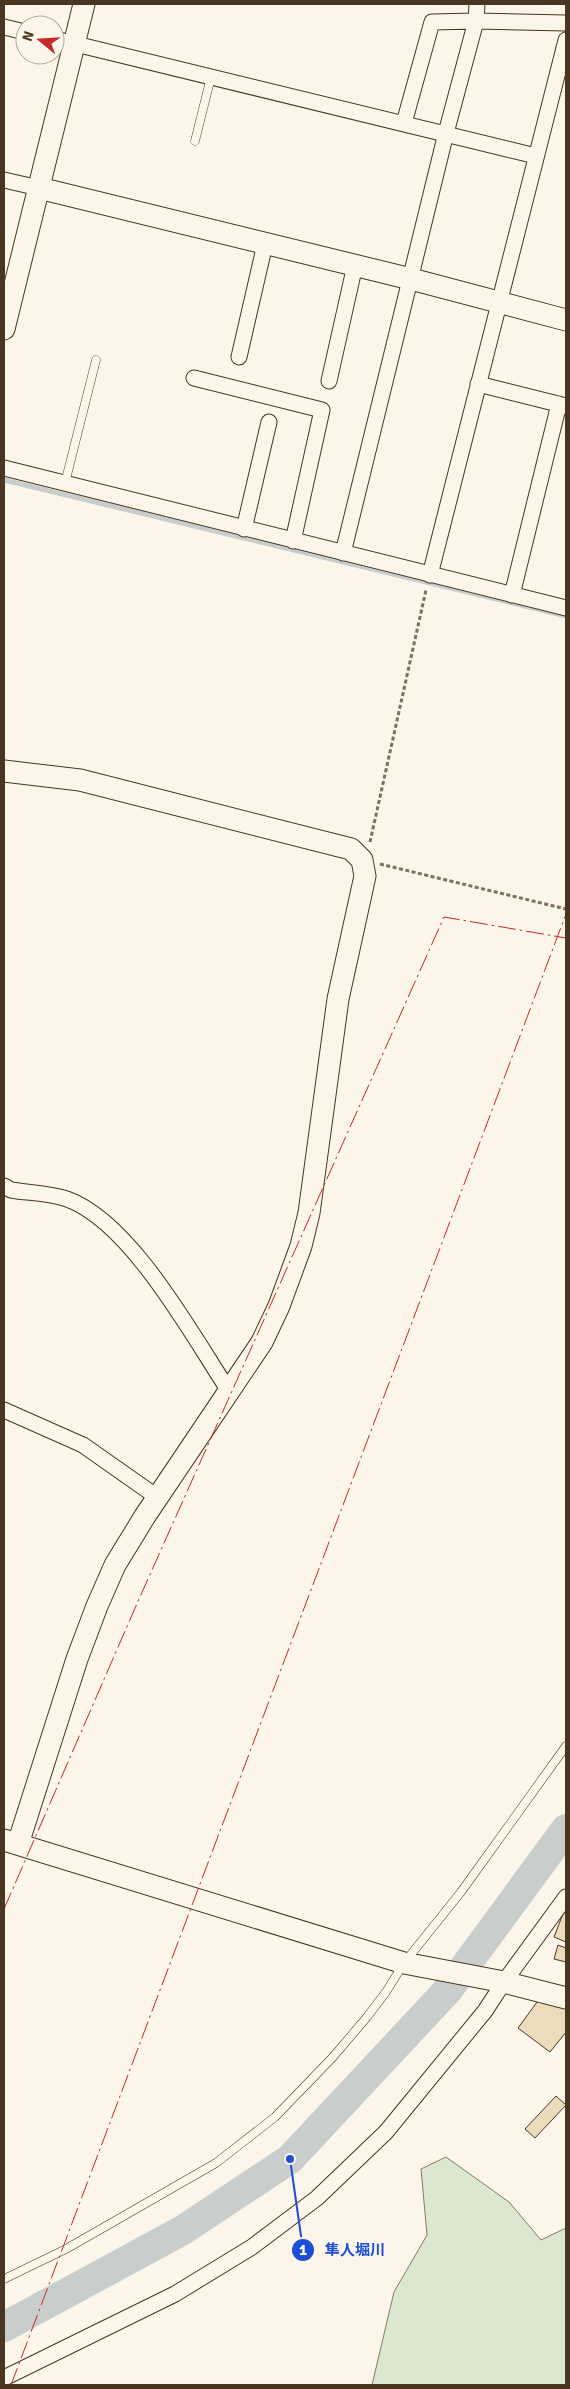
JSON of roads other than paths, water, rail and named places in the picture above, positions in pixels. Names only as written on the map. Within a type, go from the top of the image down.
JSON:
[{"type":"street","points":[[65,40],[84,4]]},
{"type":"street","points":[[343,553],[446,133],[476,21],[477,4]]},
{"type":"street","points":[[404,123],[432,22],[566,23]]},
{"type":"street","points":[[430,574],[566,40]]},
{"type":"street","points":[[65,42],[536,156]]},
{"type":"street","points":[[4,329],[39,188],[60,65]]},
{"type":"street","points":[[4,180],[355,265],[566,320]]},
{"type":"street","points":[[239,356],[265,244]]},
{"type":"street","points":[[328,382],[355,265]]},
{"type":"street","points":[[194,378],[322,410],[293,541]]},
{"type":"street","points":[[478,384],[562,405],[512,595]]},
{"type":"street","points":[[244,529],[269,422]]},
{"type":"street","points":[[4,468],[566,608]]},
{"type":"street","points":[[4,772],[90,783],[351,849],[362,860],[365,876],[338,999],[320,1119],[315,1177],[301,1246],[280,1306],[262,1342],[157,1497],[115,1565],[96,1606],[11,1842],[404,1963],[504,1982],[566,1998]]},
{"type":"street","points":[[4,1186],[11,1190],[66,1199],[87,1209],[120,1236],[160,1286],[229,1391]]},
{"type":"street","points":[[4,1410],[84,1445],[157,1497]]},
{"type":"street","points":[[4,2378],[175,2294],[252,2247],[317,2198],[386,2132],[485,2011],[566,1897]]},
{"type":"lane","points":[[195,141],[210,77]]},
{"type":"lane","points":[[65,483],[96,360]]},
{"type":"lane","points":[[4,2279],[66,2249],[216,2163],[275,2117],[333,2057],[367,2017],[386,1992],[404,1963],[461,1892],[566,1746]]},
{"type":"waterway","points":[[4,480],[566,616]]},
{"type":"waterway","points":[[4,2327],[183,2230],[290,2159],[447,1991],[566,1829]]},
{"type":"place","name":"隼人堀川","points":[[290,2159]]}]
